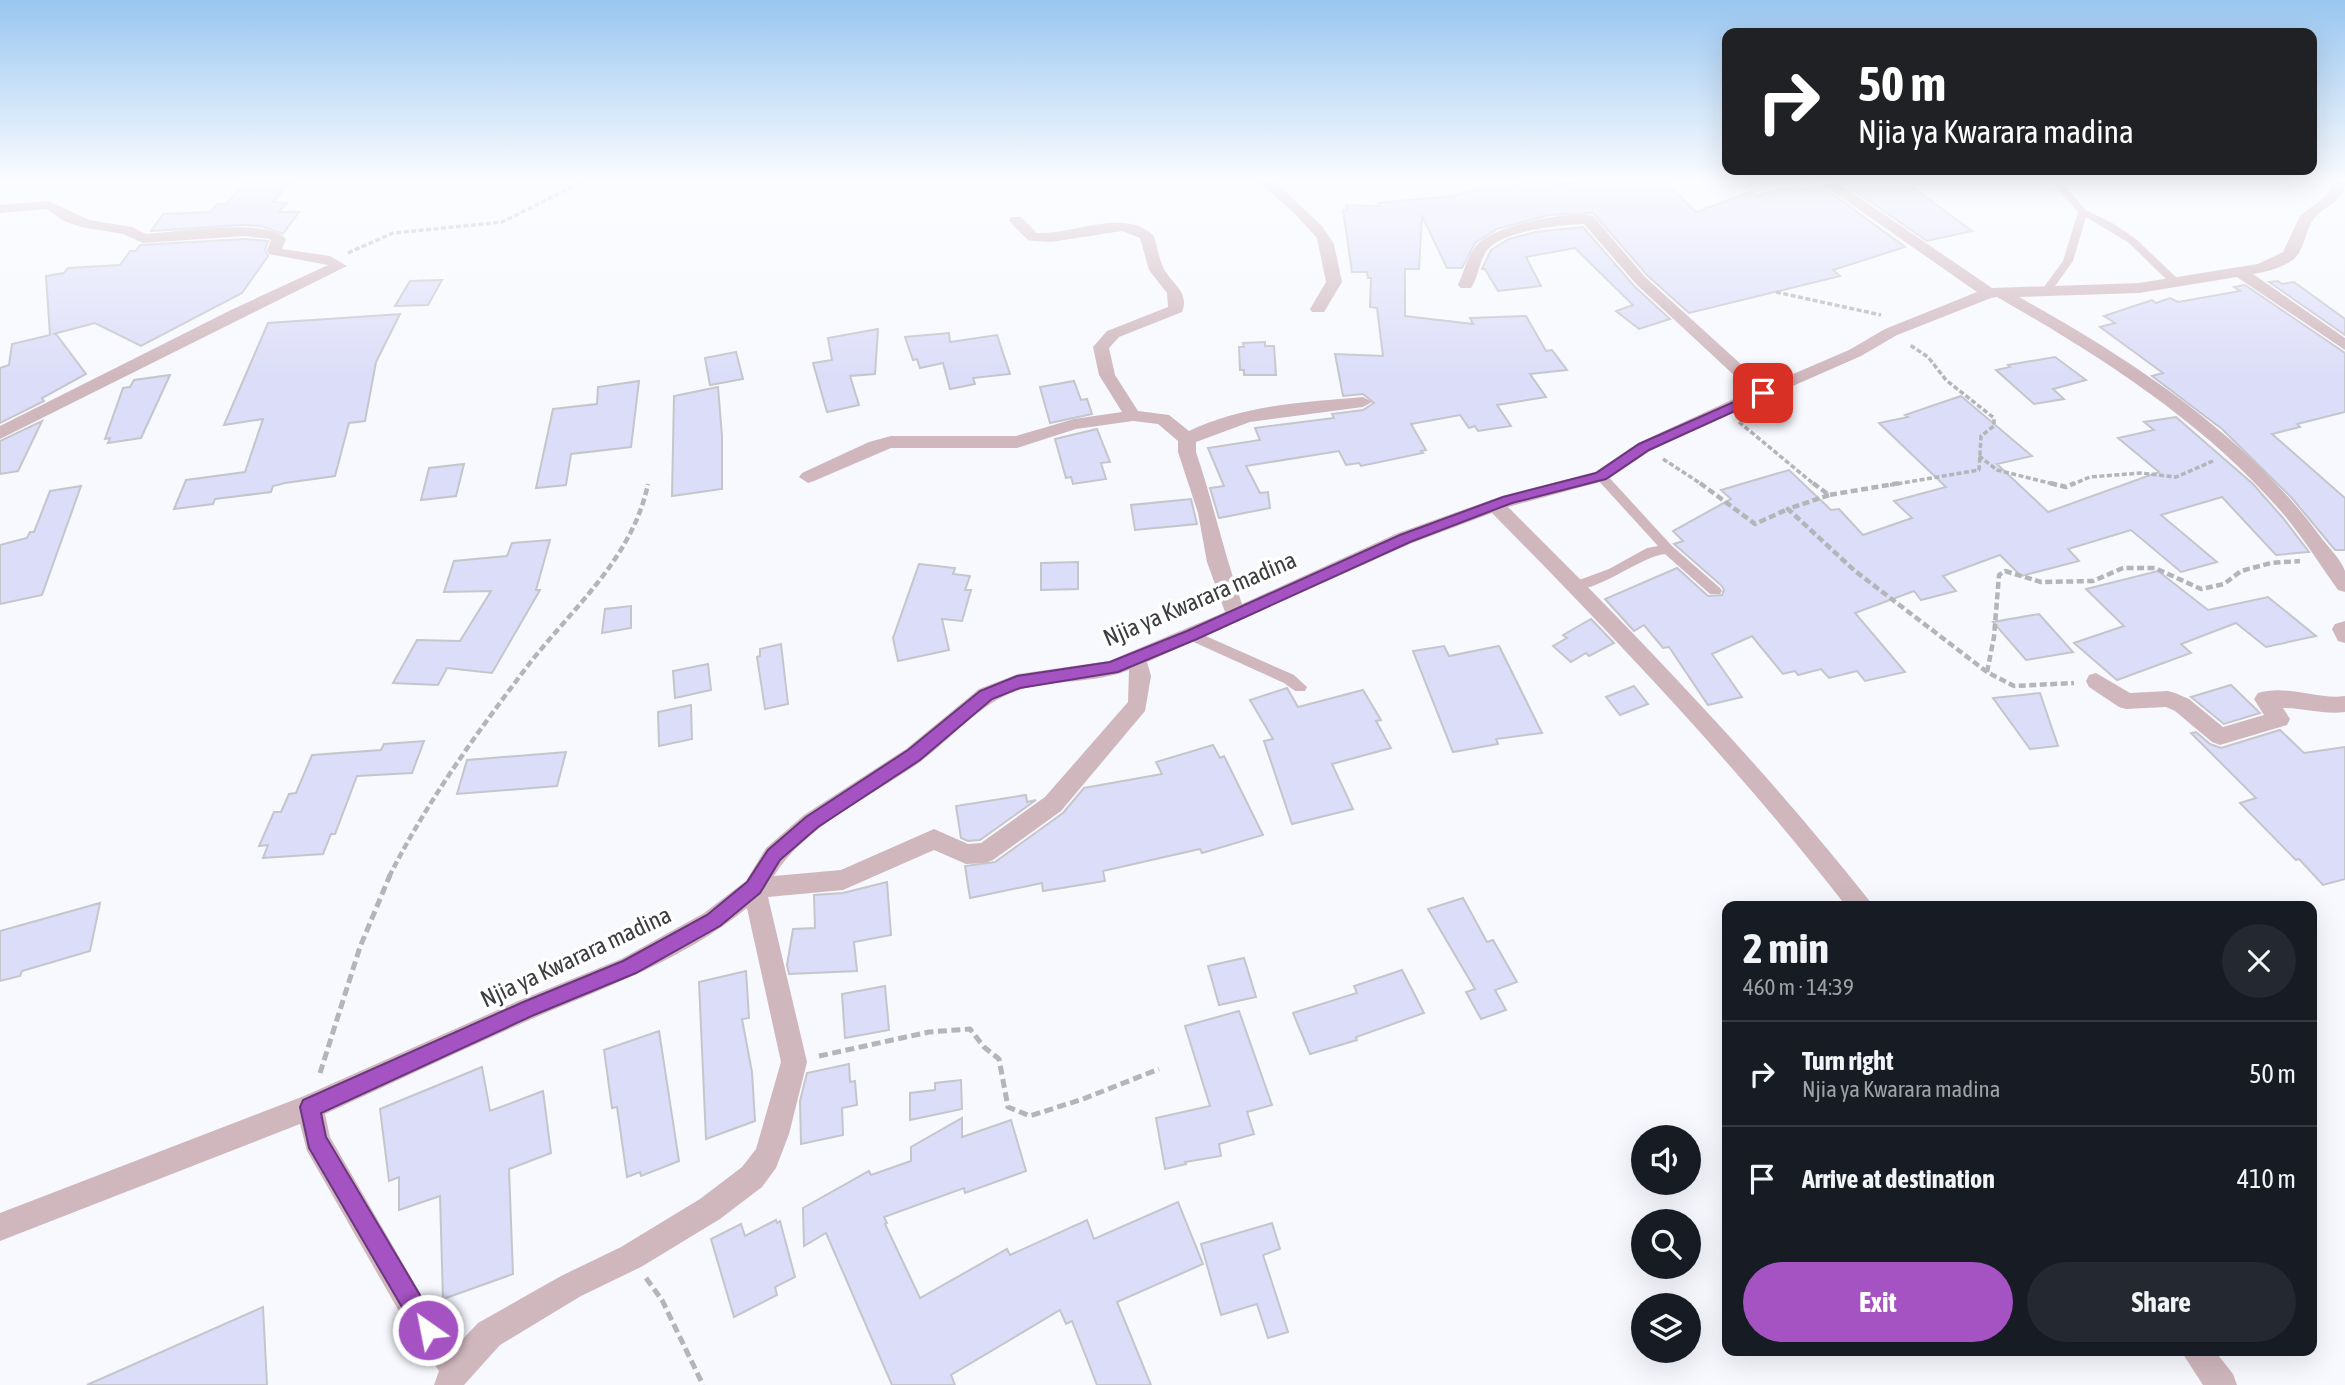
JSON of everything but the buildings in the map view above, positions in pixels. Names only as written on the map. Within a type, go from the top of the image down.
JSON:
[{"type":"street","points":[[0,433],[226,319],[334,271],[338,266],[332,260],[286,256],[274,251],[276,246]]},
{"type":"street","points":[[1133,416],[1107,375],[1101,347],[1113,334],[1176,309],[1175,292],[1157,270],[1150,246]]},
{"type":"street","points":[[1318,309],[1334,282],[1327,246]]},
{"type":"street","points":[[1466,285],[1483,246]]},
{"type":"street","points":[[1611,246],[1641,281],[1763,393]]},
{"type":"street","points":[[1923,246],[1994,293],[2068,331],[2157,390],[2233,452],[2292,512],[2345,585]]},
{"type":"street","name":"Njia ya Kwarara madina","points":[[0,1227],[310,1107],[527,1009],[630,967],[713,921],[754,888],[774,855],[812,822],[914,755],[986,695],[1017,682],[1112,668],[1192,635],[1405,538],[1508,500],[1601,476],[1644,447],[1715,413],[1855,353],[1891,332],[1994,293],[2139,288],[2262,268],[2289,255],[2295,246]]},
{"type":"street","points":[[2239,271],[2345,345]]},
{"type":"street","points":[[1187,439],[1204,429],[1237,420],[1292,410],[1363,402]]},
{"type":"street","points":[[808,477],[875,446],[891,442],[1017,443],[1074,424],[1133,416],[1163,419],[1187,439]]},
{"type":"street","points":[[1187,439],[1187,452],[1207,513],[1217,562],[1236,614]]},
{"type":"street","points":[[1496,506],[1703,718],[1802,831],[1856,901]]},
{"type":"street","points":[[2345,628],[2342,629],[2345,636]]},
{"type":"street","points":[[310,1107],[317,1141],[452,1377],[489,1334],[571,1286],[631,1257],[710,1209],[752,1177],[766,1158],[794,1062],[754,888],[843,880],[934,839],[966,854],[985,853],[1054,804],[1138,705],[1141,676],[1136,658]]},
{"type":"street","points":[[2096,681],[2126,701],[2168,699],[2182,705],[2220,736],[2279,719],[2265,699],[2308,700],[2332,706],[2345,704]]},
{"type":"street","points":[[2200,1356],[2222,1385]]},
{"type":"lane","points":[[2046,291],[2068,261],[2073,246]]},
{"type":"lane","points":[[2139,246],[2174,281]]},
{"type":"lane","points":[[1601,476],[1668,549],[1715,591]]},
{"type":"lane","points":[[1576,586],[1614,572],[1651,551],[1668,549]]},
{"type":"lane","points":[[1192,635],[1289,679],[1300,687]]},
{"type":"path","points":[[332,260],[364,246]]},
{"type":"path","points":[[1776,292],[1854,308],[1912,324]]},
{"type":"path","points":[[1644,447],[1688,474],[1755,524],[1829,495],[1979,470],[1981,436],[1994,426],[1994,418],[1946,380],[1928,357],[1891,332]]},
{"type":"path","points":[[1715,413],[1739,422],[1758,435],[1809,481],[1829,495]]},
{"type":"path","points":[[1979,455],[1997,470],[2066,487],[2090,477],[2141,472],[2176,477],[2233,452]]},
{"type":"path","points":[[310,1107],[364,934],[384,882],[416,827],[488,721],[544,645],[625,547],[644,506],[648,484]]},
{"type":"path","points":[[1788,509],[1855,571],[1987,672],[2014,686],[2096,681]]},
{"type":"path","points":[[1987,672],[1994,637],[1999,575],[2005,571],[2041,582],[2093,581],[2123,568],[2155,568],[2201,589],[2224,584],[2241,571],[2271,563],[2326,558]]},
{"type":"path","points":[[794,1062],[929,1032],[970,1029],[984,1047],[999,1059],[1008,1107],[1030,1116],[1160,1069]]},
{"type":"path","points":[[631,1257],[662,1300],[703,1385]]},
{"type":"route","points":[[428,1330],[317,1141],[310,1107],[527,1009],[630,967],[713,921],[754,888],[774,855],[812,822],[914,755],[949,729],[986,695],[1017,682],[1112,668],[1192,635],[1405,538],[1508,500],[1601,476],[1644,447],[1700,419],[1763,393]]}]
